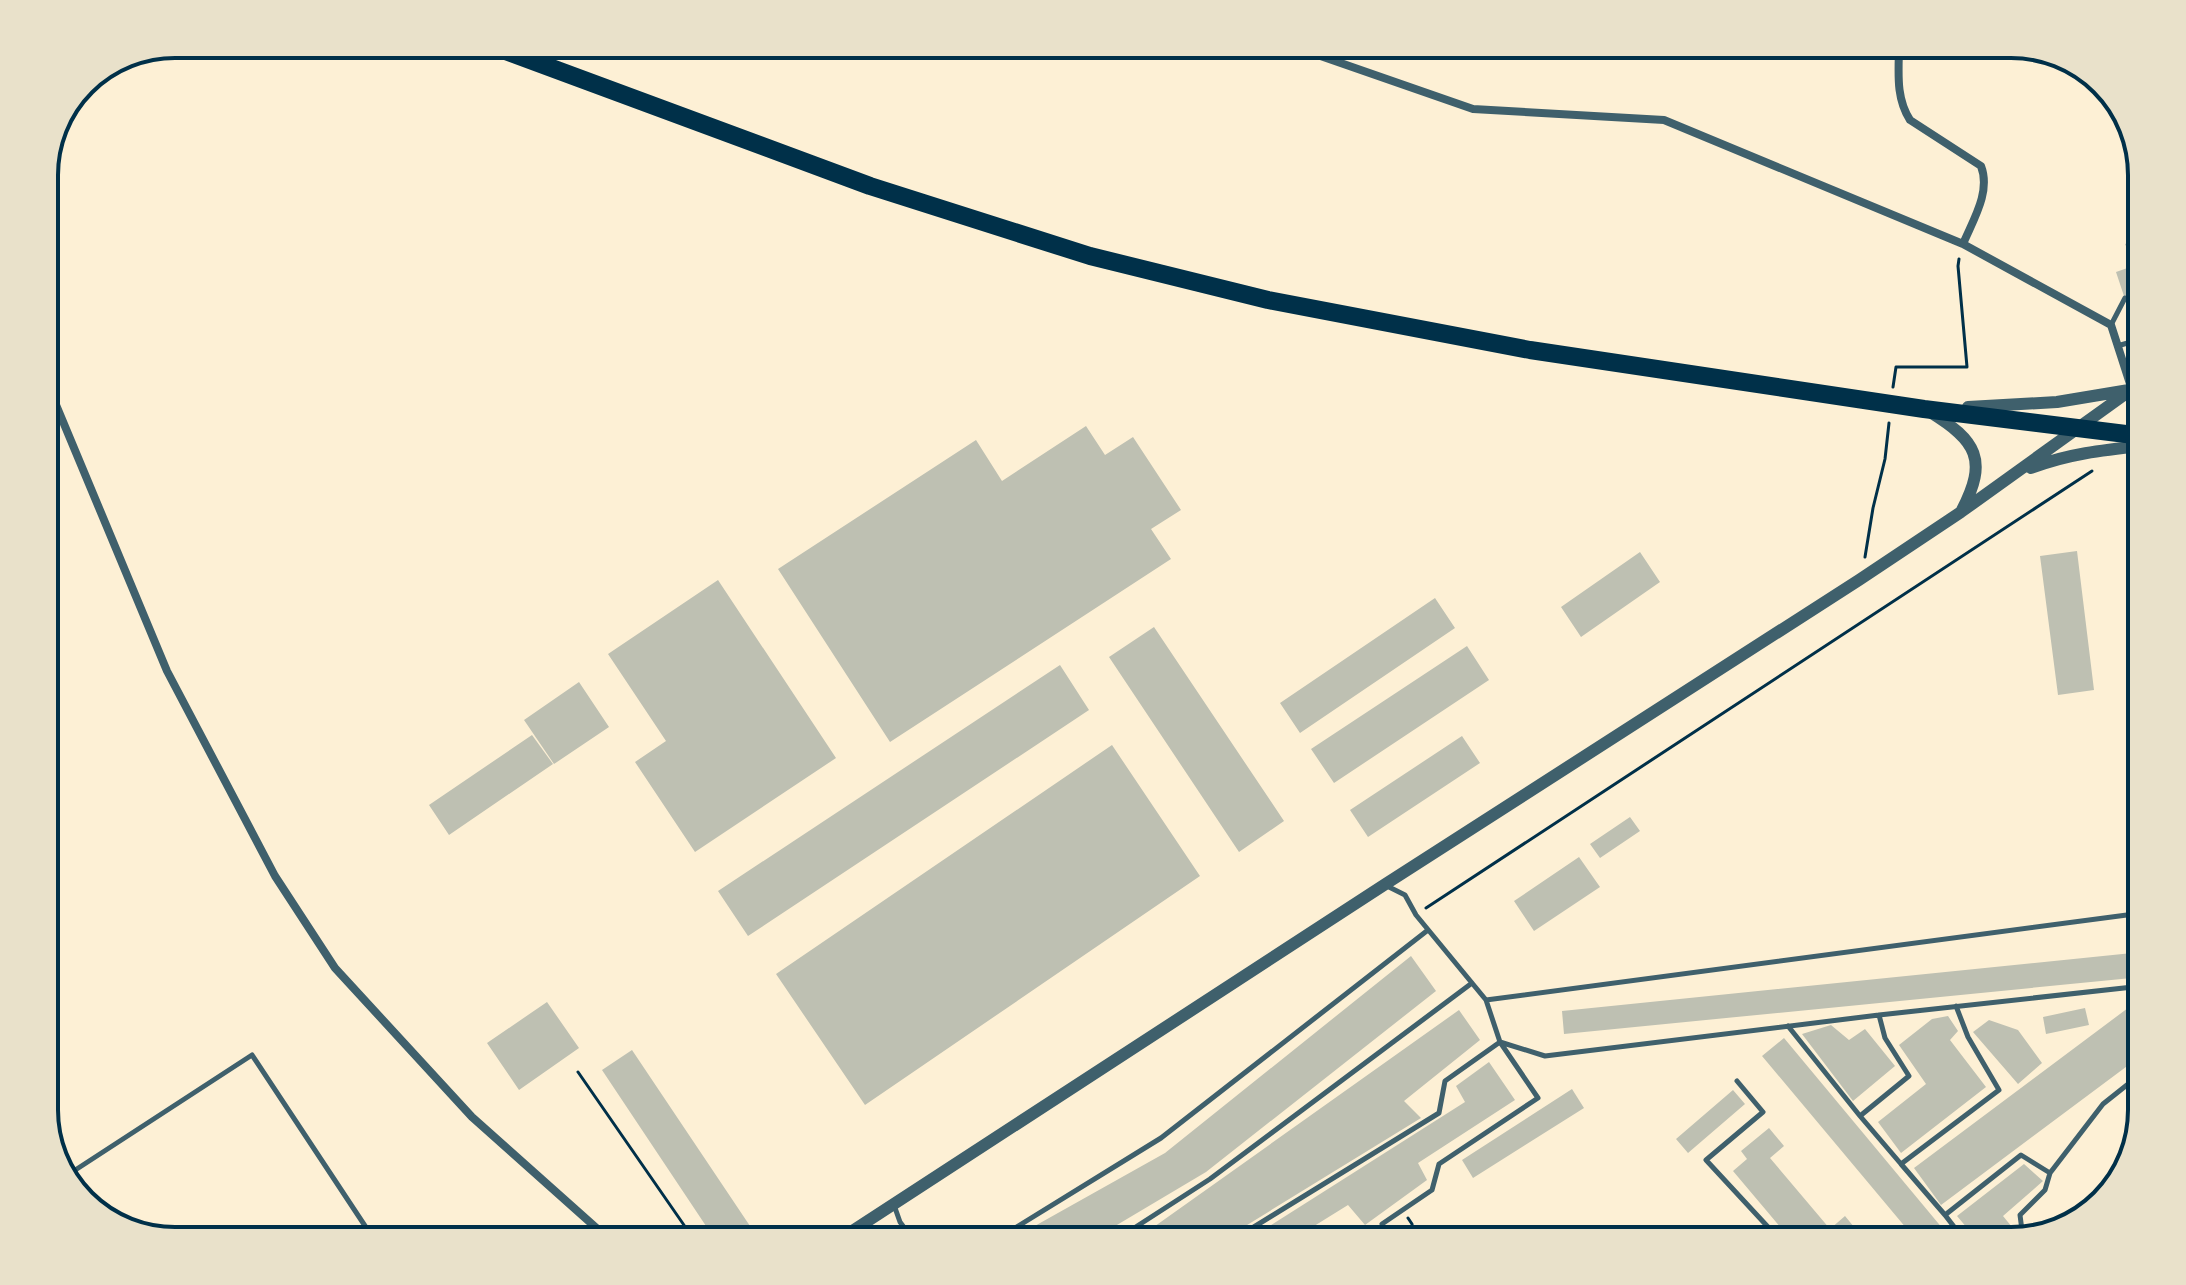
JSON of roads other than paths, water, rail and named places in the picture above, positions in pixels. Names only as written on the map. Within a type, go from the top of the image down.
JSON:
[{"type":"highway","points":[[525,58],[870,186],[1105,259],[1268,300],[1530,350],[1924,409],[2128,435]]},
{"type":"street","points":[[1326,58],[1473,109],[1664,120],[1963,244],[2111,325],[2128,368]]},
{"type":"street","points":[[1899,58],[1899,92],[1902,108],[1910,120],[1981,166],[1985,177],[1984,192],[1963,244]]},
{"type":"street","points":[[1924,409],[2057,402],[2128,388]]},
{"type":"street","points":[[858,1227],[1859,580],[1961,512],[2128,392]]},
{"type":"street","points":[[1924,409],[1957,431],[1976,456],[1977,470],[1972,490],[1961,512]]},
{"type":"street","points":[[58,410],[167,671],[283,889],[335,968],[472,1117],[595,1227]]},
{"type":"street","points":[[1961,512],[2010,476],[2056,458],[2128,447]]},
{"type":"lane","points":[[2111,325],[2125,298]]},
{"type":"lane","points":[[2117,346],[2128,343]]},
{"type":"lane","points":[[1382,1224],[1432,1190],[1439,1164],[1538,1098],[1500,1042],[1486,1000],[1416,915],[1405,895],[1384,885]]},
{"type":"lane","points":[[1486,1000],[2128,915]]},
{"type":"lane","points":[[1017,1227],[1161,1138],[1429,930]]},
{"type":"lane","points":[[1136,1227],[1210,1179],[1472,983]]},
{"type":"lane","points":[[1500,1042],[1545,1056],[2128,988]]},
{"type":"lane","points":[[1901,1164],[1999,1090],[1968,1037],[1956,1006]]},
{"type":"lane","points":[[1860,1116],[1909,1076],[1885,1038],[1879,1015]]},
{"type":"lane","points":[[1787,1026],[1954,1227]]},
{"type":"lane","points":[[1254,1227],[1439,1113],[1445,1081],[1500,1042]]},
{"type":"lane","points":[[75,1170],[252,1055],[366,1227]]},
{"type":"lane","points":[[1737,1081],[1763,1112],[1706,1160],[1768,1227]]},
{"type":"lane","points":[[2021,1226],[2020,1215],[2045,1190],[2050,1173],[2103,1104],[2128,1084]]},
{"type":"lane","points":[[1945,1215],[2021,1155],[2050,1173]]},
{"type":"lane","points":[[893,1204],[904,1227]]}]
